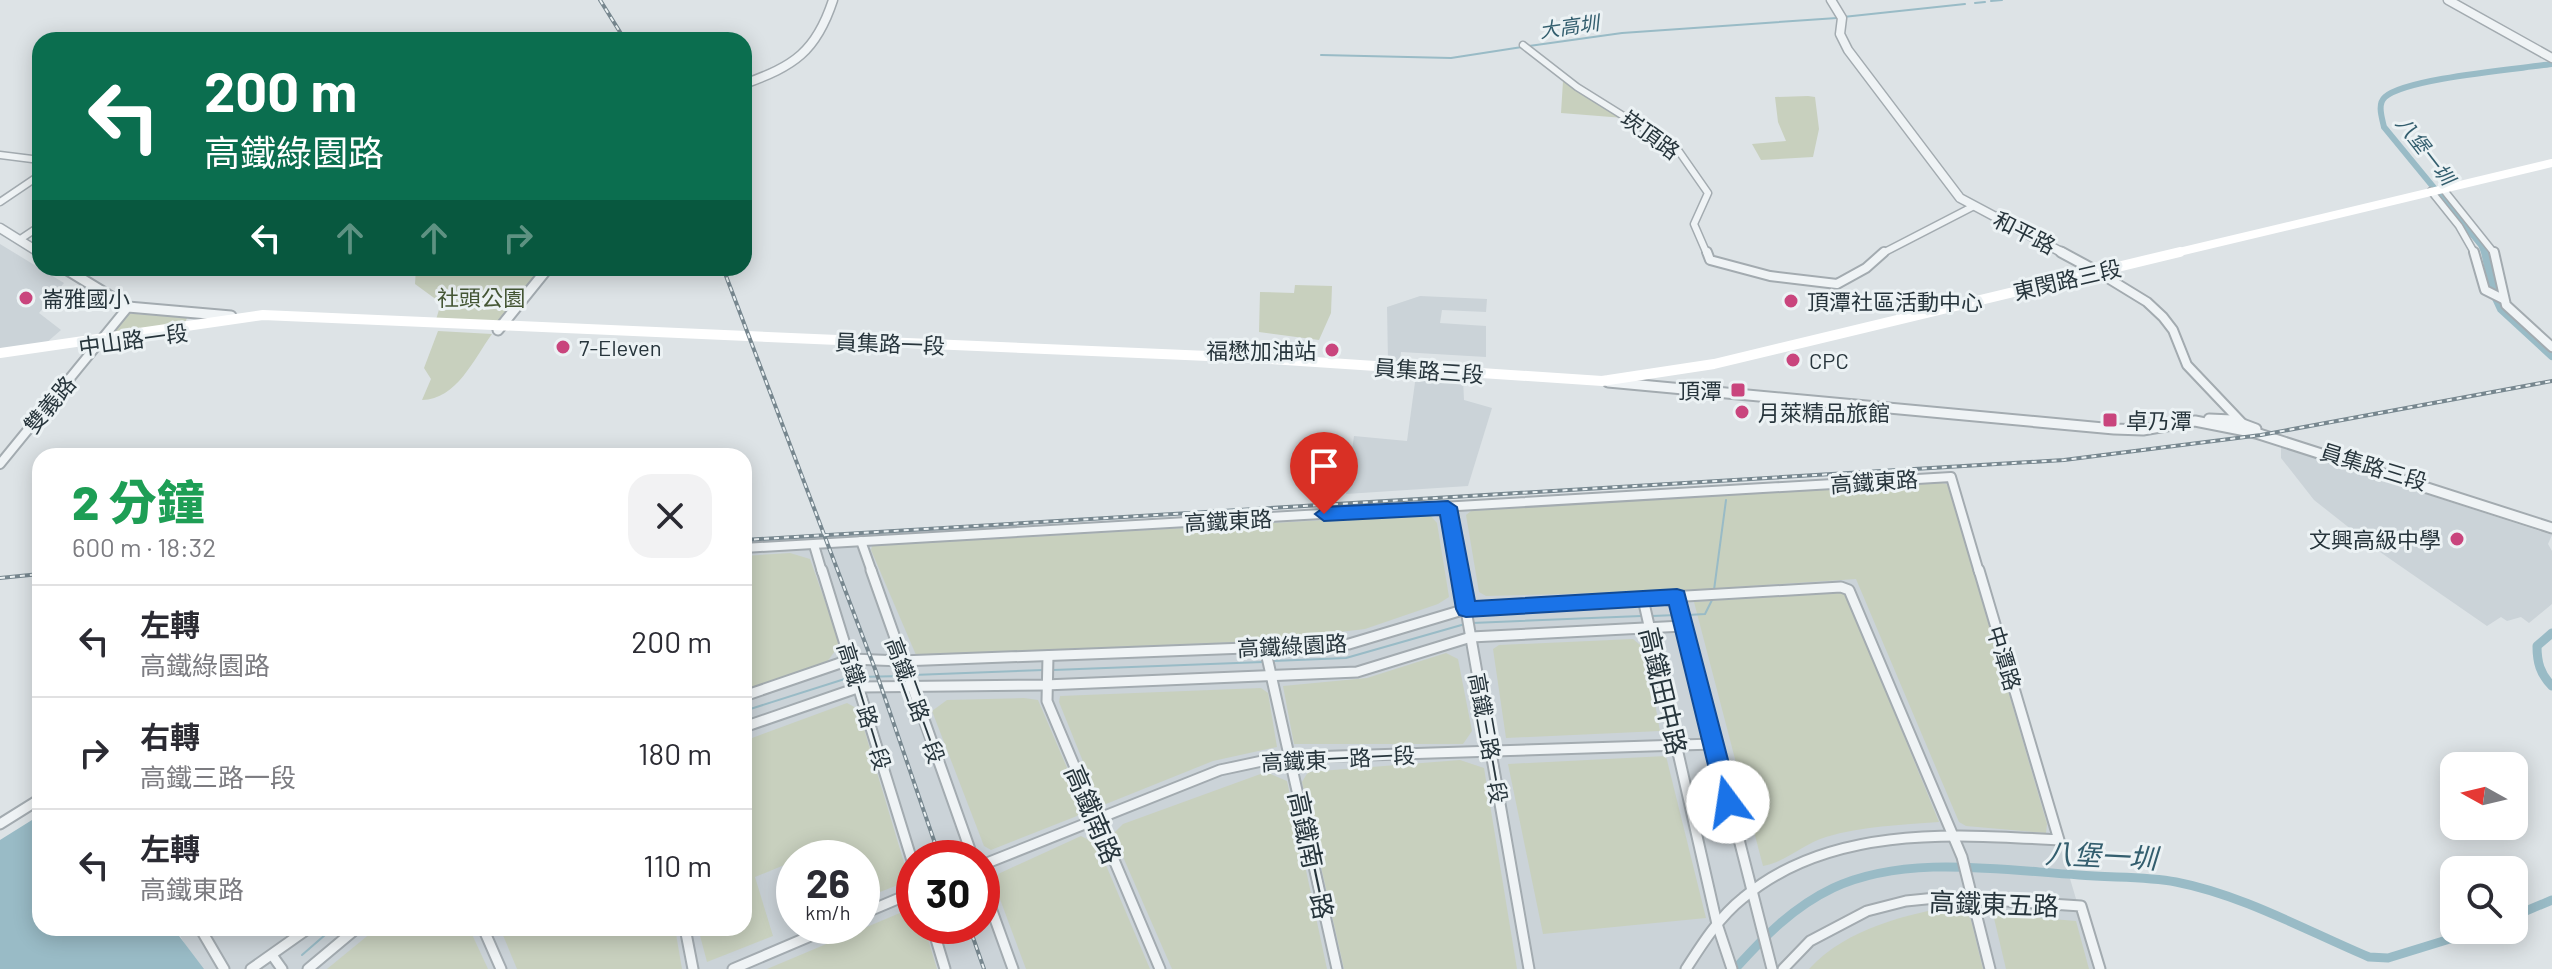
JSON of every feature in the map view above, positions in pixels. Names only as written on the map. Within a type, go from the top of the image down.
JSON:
[{"type":"main road","name":"東閔路三段","points":[[1602,381],[1714,364],[2552,163]]},
{"type":"main road","name":"員集路一段","points":[[264,318],[1255,358]]},
{"type":"main road","name":"中山路一段","points":[[0,355],[264,318]]},
{"type":"main road","name":"員集路三段","points":[[1255,358],[1602,381]]},
{"type":"street","points":[[752,81],[786,69],[808,50],[825,28],[833,0]]},
{"type":"street","name":"和平路","points":[[1831,0],[1841,17],[1843,27],[1840,34],[1864,73],[1960,198],[2098,272],[2147,302],[2173,330],[2187,365],[2243,424],[2259,434]]},
{"type":"street","points":[[2448,0],[2552,58]]},
{"type":"street","name":"崁頂路","points":[[1523,45],[1577,87],[1683,154],[1708,193],[1694,224],[1710,260],[1770,276],[1837,284],[1866,268],[1884,252],[1974,206]]},
{"type":"street","points":[[0,155],[32,159]]},
{"type":"street","points":[[0,202],[32,180]]},
{"type":"street","points":[[2437,190],[2477,252],[2485,290],[2503,299]]},
{"type":"street","points":[[2437,190],[2494,252],[2503,299],[2518,319],[2552,347]]},
{"type":"street","points":[[0,228],[32,248]]},
{"type":"street","points":[[19,240],[32,231]]},
{"type":"street","name":"員集路一段","points":[[77,276],[128,307],[264,318]]},
{"type":"street","points":[[499,328],[541,276]]},
{"type":"street","name":"雙義路","points":[[0,464],[128,307]]},
{"type":"street","points":[[1602,381],[2114,429],[2143,430],[2195,421]]},
{"type":"street","name":"員集路三段","points":[[2195,421],[2232,420],[2550,525]]},
{"type":"street","name":"員集路三段","points":[[2195,421],[2259,434],[2550,525]]},
{"type":"street","name":"高鐵東路","points":[[752,548],[1951,477]]},
{"type":"street","name":"中潭路","points":[[1951,477],[2059,840],[1951,834]]},
{"type":"street","name":"高鐵三路一段","points":[[1448,507],[1529,969]]},
{"type":"street","name":"高鐵二路一段","points":[[861,541],[967,840]]},
{"type":"street","name":"高鐵一路一段","points":[[814,545],[906,840]]},
{"type":"street","name":"高鐵綠園路","points":[[752,693],[852,659],[901,661],[1349,644],[1466,609],[1841,587],[1849,590],[1951,834]]},
{"type":"street","name":"高鐵田中路","points":[[1677,596],[1772,969]]},
{"type":"street","name":"高鐵田中路","points":[[1643,599],[1717,924],[1732,969]]},
{"type":"street","name":"高鐵綠園路","points":[[752,724],[860,687],[912,689],[1045,685],[1357,672],[1471,637],[1683,626]]},
{"type":"street","name":"高鐵南一路","points":[[1265,648],[1337,969]]},
{"type":"street","name":"高鐵南路","points":[[1048,656],[1047,701],[1160,969]]},
{"type":"street","name":"高鐵東一路一段","points":[[1000,858],[1220,770],[1291,757],[1713,744]]},
{"type":"street","points":[[0,824],[32,804]]},
{"type":"street","points":[[1686,969],[1717,924],[1751,891],[1823,853],[1866,842],[1951,834],[1962,857],[1990,969]]},
{"type":"street","name":"高鐵東五路","points":[[1783,969],[1810,941],[1867,911],[1906,901],[1946,897],[2081,906],[2100,969]]},
{"type":"street","points":[[1000,933],[1013,969]]},
{"type":"street","points":[[205,936],[224,969]]},
{"type":"street","points":[[251,969],[298,936]]},
{"type":"street","points":[[308,969],[347,936]]},
{"type":"street","points":[[487,936],[501,969]]},
{"type":"street","points":[[687,936],[693,969]]},
{"type":"street","points":[[733,969],[792,944]]},
{"type":"street","points":[[937,944],[945,969]]},
{"type":"street","points":[[272,955],[282,969]]},
{"type":"shaded area","name":"崙雅國小","points":[[0,244],[32,264],[32,276],[53,276],[64,283],[39,313],[61,330],[46,343],[0,349]]},
{"type":"shaded area","points":[[1420,296],[1487,299],[1486,312],[1442,310],[1440,323],[1486,326],[1486,357],[1401,352],[1400,362],[1388,361],[1387,307]]},
{"type":"shaded area","points":[[1416,375],[1463,378],[1464,400],[1492,408],[1468,486],[1346,494],[1354,436],[1407,441]]},
{"type":"shaded area","name":"文興高級中學","points":[[2281,447],[2552,535],[2548,544],[2552,551],[2552,604],[2529,623],[2521,617],[2507,621],[2501,617],[2487,626],[2380,552],[2314,500],[2281,458]]},
{"type":"shaded area","points":[[1949,474],[2097,969],[198,969],[180,936],[752,936],[752,541]]},
{"type":"green space","points":[[1563,81],[1566,81],[1624,118],[1561,113]]},
{"type":"green space","points":[[1775,97],[1815,97],[1819,129],[1813,157],[1761,160],[1752,144],[1786,141],[1778,122]]},
{"type":"green space","name":"社頭公園","points":[[416,276],[541,276],[500,326],[435,323],[441,303],[415,284]]},
{"type":"green space","points":[[1295,285],[1332,286],[1331,313],[1319,340],[1259,332],[1260,292],[1294,293]]},
{"type":"green space","points":[[124,313],[187,318],[185,323],[108,332]]},
{"type":"green space","points":[[438,331],[492,334],[455,386],[434,398],[422,400],[431,379],[424,368]]},
{"type":"green space","points":[[1937,481],[1948,485],[2047,824],[2046,833],[1966,826],[1959,822],[1856,579],[1676,591],[1486,596],[1479,592],[1466,515],[1471,511]]},
{"type":"green space","points":[[1429,514],[1437,523],[1449,597],[1438,604],[1365,629],[1263,641],[916,655],[871,550],[872,546]]},
{"type":"green space","points":[[790,553],[810,559],[840,644],[827,662],[752,687],[752,555]]},
{"type":"green space","points":[[1845,592],[1939,822],[1840,833],[1763,866],[1694,602]]},
{"type":"green space","points":[[1633,639],[1645,649],[1660,731],[1506,738],[1493,649],[1499,645]]},
{"type":"green space","points":[[1446,653],[1458,659],[1472,731],[1463,744],[1294,744],[1283,686],[1367,678]]},
{"type":"green space","points":[[1261,688],[1268,693],[1277,747],[1213,761],[1101,806],[1059,702],[1060,696]]},
{"type":"green space","points":[[947,700],[1038,700],[1083,805],[1077,816],[1000,846],[1000,840],[982,840],[932,711]]},
{"type":"green space","points":[[847,703],[858,709],[897,840],[896,886],[880,892],[880,840],[776,840],[776,868],[755,877],[773,936],[707,962],[700,936],[752,936],[752,738]]},
{"type":"green space","points":[[1666,756],[1706,918],[1543,934],[1508,764]]},
{"type":"green space","points":[[1460,760],[1484,768],[1517,969],[1344,969],[1302,782],[1308,772]]},
{"type":"green space","points":[[1266,772],[1287,781],[1327,969],[1172,969],[1113,834],[1123,824]]},
{"type":"green space","points":[[1081,836],[1097,844],[1150,969],[1026,969],[1000,899],[1000,873]]},
{"type":"green space","points":[[1961,904],[1971,920],[1983,969],[1809,969],[1841,943],[1860,933],[1899,918]]},
{"type":"green space","points":[[1993,914],[2076,921],[2089,969],[2006,969]]},
{"type":"green space","points":[[896,915],[896,944],[929,944],[937,969],[767,969],[826,944],[880,944],[880,921]]},
{"type":"green space","points":[[367,936],[473,936],[488,969],[327,969]]},
{"type":"green space","points":[[503,936],[676,936],[682,969],[517,969]]},
{"type":"water","points":[[32,820],[32,936],[179,936],[204,969],[0,969],[0,840]]},
{"type":"waterway","name":"大高圳","points":[[1991,1],[2002,0]]},
{"type":"waterway","name":"大高圳","points":[[1975,3],[1985,2]]},
{"type":"waterway","name":"大高圳","points":[[1843,17],[1965,4]]},
{"type":"waterway","name":"大高圳","points":[[1529,46],[1622,33],[1837,18]]},
{"type":"waterway","name":"大高圳","points":[[1321,55],[1451,58],[1522,47]]},
{"type":"waterway","name":"八堡一圳","points":[[2485,254],[2481,245],[2384,127],[2381,103],[2397,90],[2415,85],[2464,75],[2552,64]]},
{"type":"waterway","name":"八堡一圳","points":[[2485,252],[2494,294],[2501,309],[2552,356]]},
{"type":"waterway","points":[[1714,590],[1726,500]]},
{"type":"waterway","points":[[1688,615],[1705,614],[1712,600]]},
{"type":"waterway","points":[[1652,616],[1677,615]]},
{"type":"waterway","points":[[1472,623],[1641,616]]},
{"type":"waterway","points":[[1273,661],[1346,658],[1465,624]]},
{"type":"waterway","name":"八堡一圳","points":[[2552,633],[2537,646],[2540,668],[2552,686]]},
{"type":"waterway","points":[[1053,670],[1263,662]]},
{"type":"waterway","points":[[913,675],[1043,670]]},
{"type":"waterway","points":[[857,677],[903,676]]},
{"type":"waterway","points":[[752,708],[851,677]]},
{"type":"waterway","name":"八堡一圳","points":[[1735,969],[1780,924],[1818,896],[1861,877],[1922,868],[1986,868],[2176,882],[2250,905],[2369,957],[2388,958],[2440,942]]},
{"type":"waterway","name":"八堡一圳","points":[[2528,910],[2552,900]]},
{"type":"waterway","points":[[302,955],[324,936]]},
{"type":"railway","points":[[600,0],[620,32]]},
{"type":"railway","points":[[726,276],[824,535]]},
{"type":"railway","points":[[824,535],[2064,460],[2261,435],[2552,381]]},
{"type":"railway","points":[[752,540],[824,535]]},
{"type":"railway","points":[[824,535],[875,669],[934,840]]},
{"type":"railway","points":[[0,578],[32,575]]},
{"type":"railway","points":[[975,944],[984,969]]},
{"type":"place","name":"崙雅國小","points":[[26,298]]},
{"type":"place","name":"頂潭社區活動中心","points":[[1791,301]]},
{"type":"place","name":"7-Eleven","points":[[563,347]]},
{"type":"place","name":"福懋加油站","points":[[1332,350]]},
{"type":"place","name":"CPC","points":[[1793,360]]},
{"type":"place","name":"頂潭","points":[[1738,390]]},
{"type":"place","name":"月萊精品旅館","points":[[1742,412]]},
{"type":"place","name":"卓乃潭","points":[[2110,420]]},
{"type":"place","name":"文興高級中學","points":[[2457,539]]},
{"type":"route","points":[[1324,514],[1448,507],[1466,609],[1677,596],[1728,802]]}]
